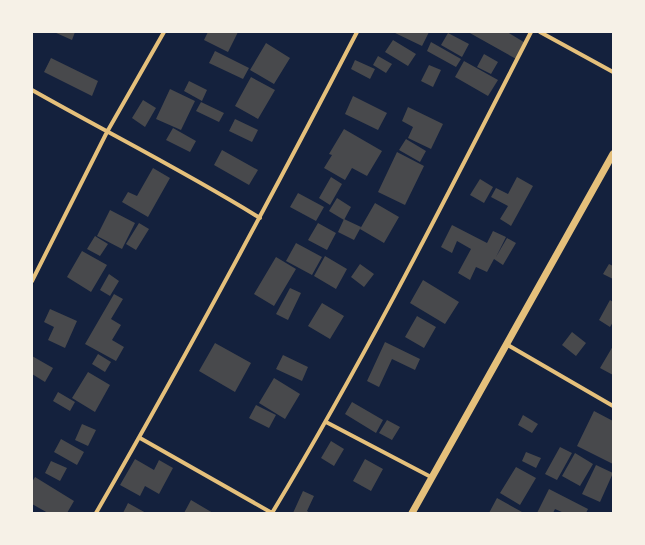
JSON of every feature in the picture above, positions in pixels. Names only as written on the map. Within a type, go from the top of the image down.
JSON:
[{"type":"street","points":[[32,281],[107,132],[164,32]]},
{"type":"street","points":[[96,513],[140,438],[260,218],[357,32]]},
{"type":"street","points":[[140,438],[272,513],[326,422],[411,266],[531,32]]},
{"type":"street","points":[[540,32],[613,72]]},
{"type":"street","points":[[32,90],[204,184],[260,218]]},
{"type":"street","points":[[412,513],[613,154]]},
{"type":"street","points":[[506,344],[613,406]]},
{"type":"street","points":[[326,422],[432,477]]},
{"type":"building","points":[[54,32],[75,32],[72,40]]},
{"type":"building","points":[[208,32],[238,32],[228,52],[204,40]]},
{"type":"building","points":[[393,32],[429,32],[422,46]]},
{"type":"building","points":[[468,32],[507,32],[527,44],[518,60]]},
{"type":"building","points":[[448,33],[469,44],[462,57],[441,45]]},
{"type":"building","points":[[393,40],[416,54],[408,66],[385,52]]},
{"type":"building","points":[[431,42],[461,59],[456,67],[427,51]]},
{"type":"building","points":[[266,43],[290,58],[274,84],[250,70]]},
{"type":"building","points":[[215,51],[249,68],[243,79],[209,63]]},
{"type":"building","points":[[484,54],[498,62],[491,74],[477,67]]},
{"type":"building","points":[[378,56],[392,64],[386,73],[373,65]]},
{"type":"building","points":[[51,58],[98,81],[92,96],[44,72]]},
{"type":"building","points":[[355,60],[375,69],[370,79],[351,69]]},
{"type":"building","points":[[464,61],[498,80],[488,96],[455,77]]},
{"type":"building","points":[[429,65],[441,70],[433,87],[421,81]]},
{"type":"building","points":[[251,77],[275,90],[258,119],[235,106]]},
{"type":"building","points":[[189,81],[207,90],[202,101],[184,91]]},
{"type":"building","points":[[170,89],[195,101],[181,130],[156,119]]},
{"type":"building","points":[[353,96],[387,113],[378,130],[345,114]]},
{"type":"building","points":[[143,100],[156,108],[145,127],[132,118]]},
{"type":"building","points":[[201,102],[224,113],[219,122],[196,111]]},
{"type":"building","points":[[408,107],[443,124],[431,149],[408,138],[413,127],[402,121]]},
{"type":"building","points":[[235,119],[258,130],[252,142],[229,131]]},
{"type":"building","points":[[173,128],[196,141],[190,152],[166,140]]},
{"type":"building","points":[[344,129],[382,151],[367,176],[352,168],[345,180],[324,168],[332,155],[329,154]]},
{"type":"building","points":[[406,139],[426,151],[420,162],[399,150]]},
{"type":"building","points":[[222,150],[258,170],[249,185],[214,165]]},
{"type":"building","points":[[397,152],[424,166],[405,205],[378,192]]},
{"type":"building","points":[[153,168],[170,178],[148,217],[122,202],[128,192],[137,196]]},
{"type":"building","points":[[331,177],[342,184],[330,205],[319,198]]},
{"type":"building","points":[[517,177],[533,186],[511,226],[500,219],[508,206],[491,197],[496,188],[508,194]]},
{"type":"building","points":[[480,179],[493,187],[484,203],[470,195]]},
{"type":"building","points":[[298,193],[324,207],[316,221],[290,207]]},
{"type":"building","points":[[337,198],[351,207],[344,220],[329,211]]},
{"type":"building","points":[[375,203],[399,217],[384,243],[360,229]]},
{"type":"building","points":[[110,210],[135,223],[122,249],[97,236]]},
{"type":"building","points":[[344,219],[361,227],[354,240],[338,232]]},
{"type":"building","points":[[139,223],[149,229],[136,250],[126,244]]},
{"type":"building","points":[[318,223],[336,233],[327,250],[308,240]]},
{"type":"building","points":[[452,225],[487,243],[493,231],[506,237],[496,257],[507,238],[516,243],[503,265],[494,259],[487,272],[476,267],[470,280],[458,273],[471,249],[457,241],[452,253],[441,247]]},
{"type":"building","points":[[95,236],[108,244],[100,256],[87,249]]},
{"type":"building","points":[[296,243],[322,257],[312,275],[286,261]]},
{"type":"building","points":[[82,251],[107,265],[91,292],[67,277]]},
{"type":"building","points":[[325,256],[347,269],[336,289],[314,276]]},
{"type":"building","points":[[276,257],[296,269],[274,306],[254,294]]},
{"type":"building","points":[[360,264],[374,274],[364,287],[351,277]]},
{"type":"building","points":[[609,264],[613,266],[613,279],[603,274]]},
{"type":"building","points":[[109,274],[119,281],[110,296],[100,290]]},
{"type":"building","points":[[423,280],[459,302],[445,324],[410,303]]},
{"type":"building","points":[[290,288],[301,293],[288,320],[276,314]]},
{"type":"building","points":[[114,294],[123,299],[111,319],[121,325],[112,340],[124,347],[116,361],[85,344]]},
{"type":"building","points":[[610,300],[613,302],[613,322],[610,327],[599,320]]},
{"type":"building","points":[[322,303],[344,316],[330,339],[308,326]]},
{"type":"building","points":[[50,309],[77,321],[65,348],[48,340],[54,327],[44,322]]},
{"type":"building","points":[[417,316],[436,327],[424,348],[405,337]]},
{"type":"building","points":[[572,332],[586,343],[576,356],[562,345]]},
{"type":"building","points":[[385,342],[420,359],[415,370],[392,359],[379,387],[367,381]]},
{"type":"building","points":[[215,343],[251,363],[235,392],[199,371]]},
{"type":"building","points":[[613,346],[613,375],[600,368]]},
{"type":"building","points":[[98,354],[111,362],[105,372],[92,364]]},
{"type":"building","points":[[283,355],[308,367],[302,381],[276,369]]},
{"type":"building","points":[[32,356],[53,368],[45,382],[32,374]]},
{"type":"building","points":[[88,372],[110,385],[95,412],[72,398]]},
{"type":"building","points":[[274,378],[300,394],[285,419],[259,403]]},
{"type":"building","points":[[58,392],[75,402],[70,411],[53,401]]},
{"type":"building","points":[[352,402],[383,420],[376,433],[345,414]]},
{"type":"building","points":[[256,405],[276,415],[269,428],[249,418]]},
{"type":"building","points":[[594,411],[613,421],[613,464],[577,446]]},
{"type":"building","points":[[523,415],[538,424],[532,433],[518,425]]},
{"type":"building","points":[[387,420],[400,427],[392,440],[379,433]]},
{"type":"building","points":[[82,424],[96,430],[88,446],[75,440]]},
{"type":"building","points":[[61,439],[84,452],[77,465],[54,452]]},
{"type":"building","points":[[331,441],[344,449],[334,466],[321,458]]},
{"type":"building","points":[[560,447],[572,453],[557,480],[545,474]]},
{"type":"building","points":[[526,452],[541,458],[536,468],[522,461]]},
{"type":"building","points":[[575,453],[593,464],[580,486],[562,476]]},
{"type":"building","points":[[135,459],[154,470],[159,460],[173,468],[159,494],[145,486],[140,496],[120,485]]},
{"type":"building","points":[[365,459],[383,469],[371,491],[353,481]]},
{"type":"building","points":[[51,461],[67,468],[60,481],[45,473]]},
{"type":"building","points":[[596,465],[613,473],[600,502],[582,494]]},
{"type":"building","points":[[516,467],[536,478],[520,505],[500,493]]},
{"type":"building","points":[[35,477],[74,501],[67,513],[48,513],[32,504],[32,482]]},
{"type":"building","points":[[549,489],[588,509],[586,513],[564,513],[555,509],[553,513],[537,513]]},
{"type":"building","points":[[303,491],[314,496],[307,511],[310,513],[293,513]]},
{"type":"building","points":[[497,498],[522,512],[489,513]]},
{"type":"building","points":[[191,500],[213,513],[184,513]]},
{"type":"building","points":[[128,503],[146,513],[123,513]]}]
